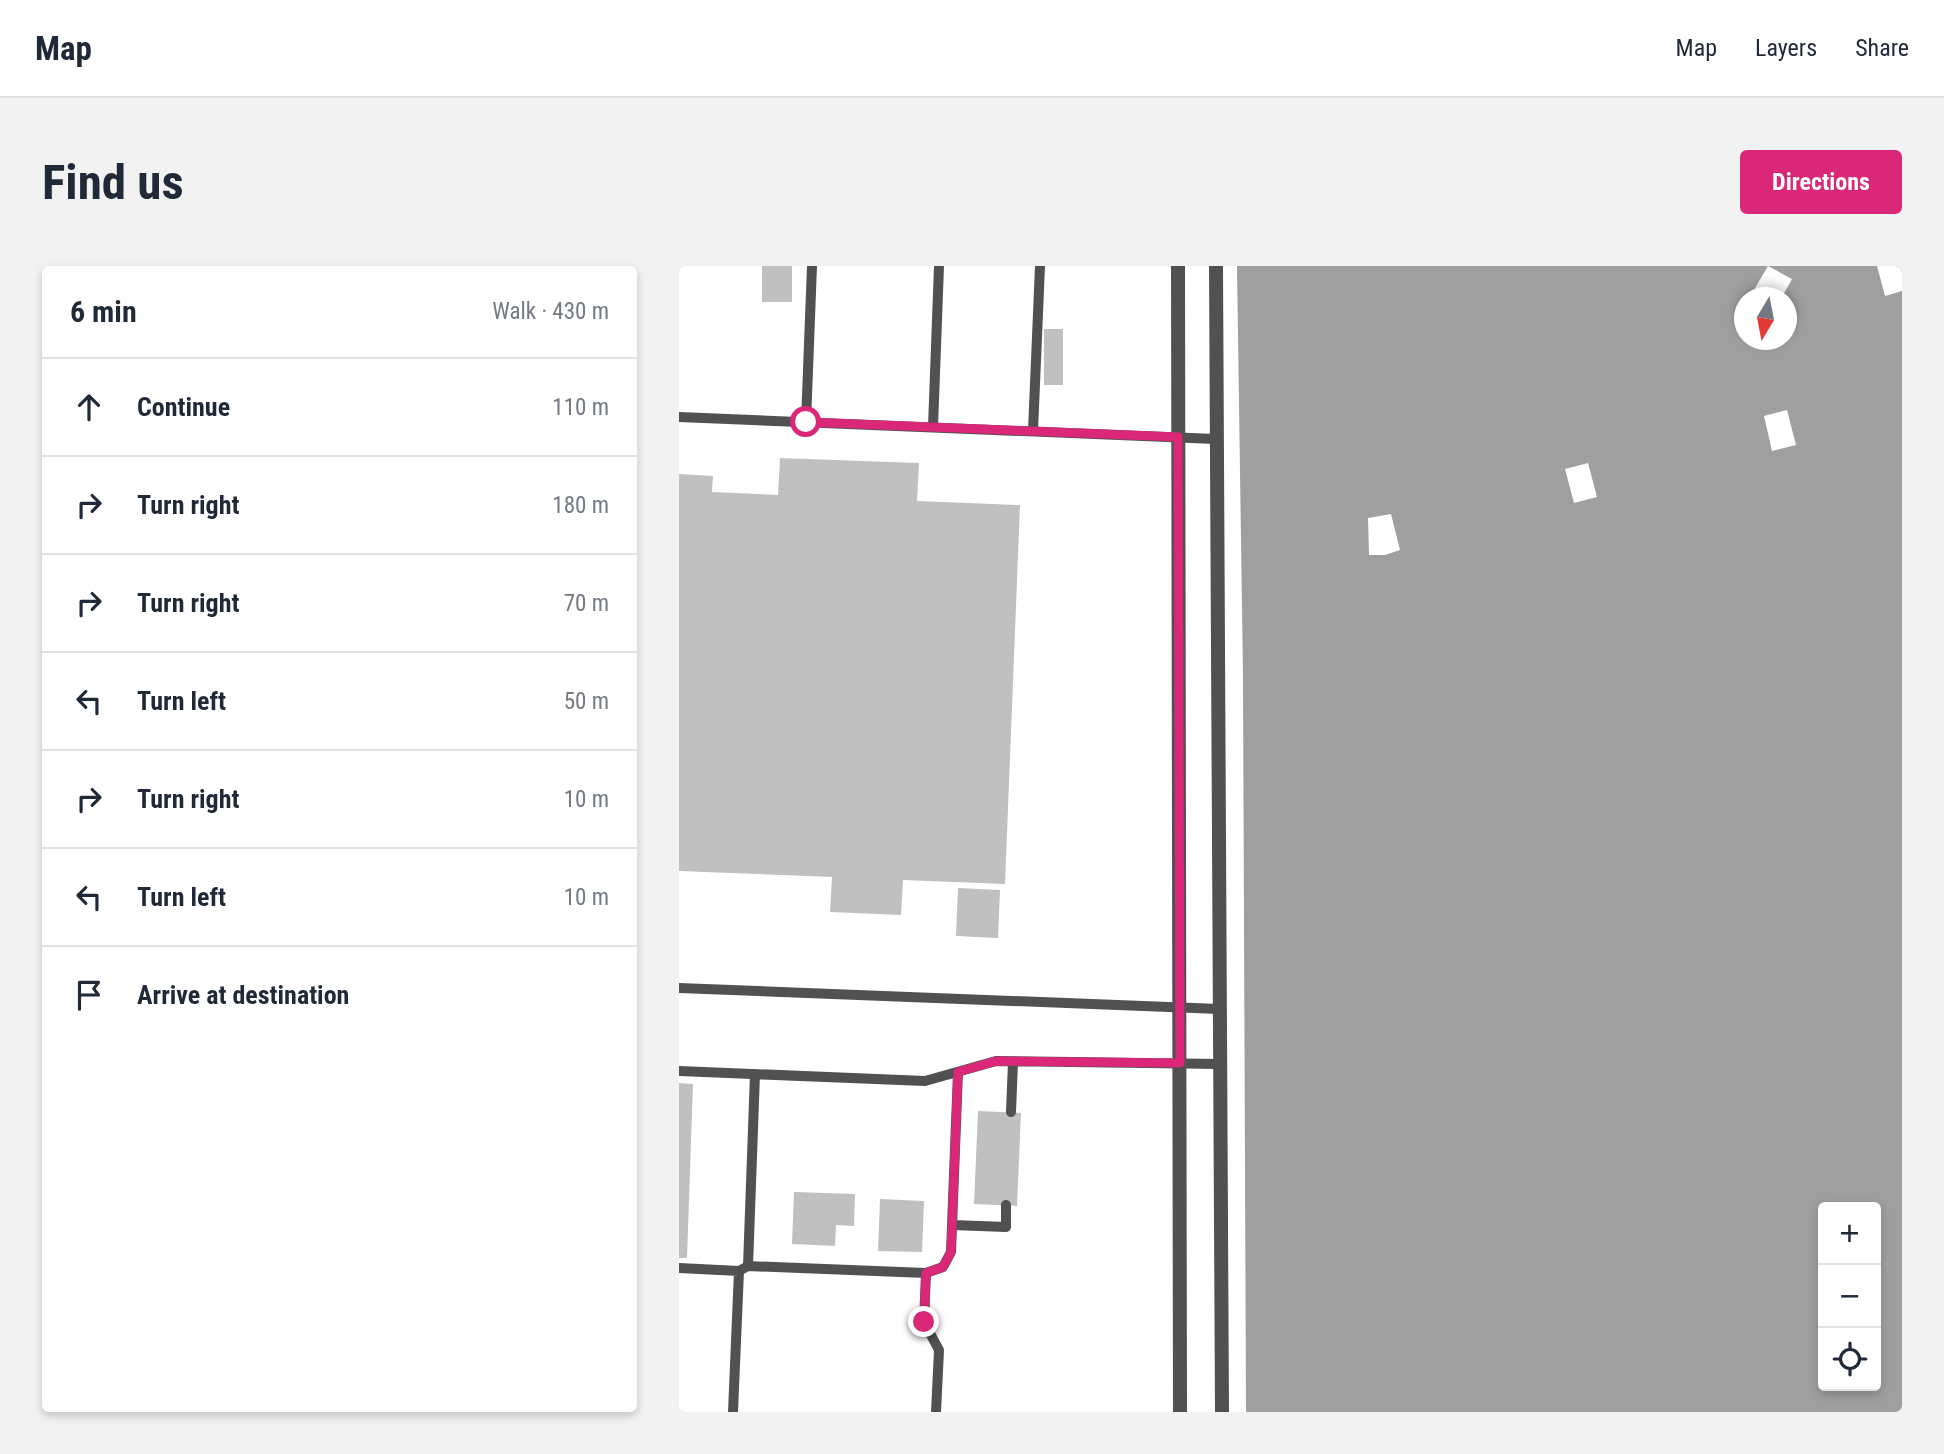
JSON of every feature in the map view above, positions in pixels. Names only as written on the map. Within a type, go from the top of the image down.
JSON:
[{"type":"street","points":[[1178,266],[1180,1412]]},
{"type":"street","points":[[1216,266],[1222,1412]]},
{"type":"lane","points":[[806,422],[812,266]]},
{"type":"lane","points":[[933,427],[939,266]]},
{"type":"lane","points":[[1034,431],[1040,266]]},
{"type":"lane","points":[[679,417],[1215,439]]},
{"type":"lane","points":[[679,988],[1219,1009]]},
{"type":"lane","points":[[679,1071],[925,1080],[990,1062],[1220,1063]]},
{"type":"lane","points":[[1011,1112],[1013,1062]]},
{"type":"lane","points":[[679,1268],[935,1272],[946,1264],[951,1252],[958,1072]]},
{"type":"lane","points":[[733,1412],[755,1074]]},
{"type":"lane","points":[[952,1225],[1006,1227],[1006,1205]]},
{"type":"lane","points":[[926,1273],[924,1322],[939,1350],[936,1412]]},
{"type":"shaded area","points":[[1237,266],[1902,266],[1902,1412],[1246,1412],[1243,676]]},
{"type":"pier","points":[[1768,266],[1792,279],[1788,287],[1756,287]]},
{"type":"pier","points":[[1877,266],[1902,266],[1902,291],[1885,296]]},
{"type":"pier","points":[[1787,410],[1796,445],[1772,451],[1764,416]]},
{"type":"pier","points":[[1588,463],[1597,497],[1574,503],[1565,469]]},
{"type":"pier","points":[[1391,514],[1400,550],[1385,555],[1369,555],[1368,518]]},
{"type":"building","points":[[762,266],[792,266],[792,302],[762,302]]},
{"type":"building","points":[[1044,329],[1063,329],[1063,385],[1044,385]]},
{"type":"building","points":[[780,458],[919,463],[917,501],[1020,505],[1005,884],[903,880],[901,915],[830,912],[832,877],[679,871],[679,474],[713,476],[712,492],[778,495]]},
{"type":"building","points":[[958,888],[1000,890],[998,938],[956,936]]},
{"type":"building","points":[[679,1083],[693,1084],[687,1258],[679,1258]]},
{"type":"building","points":[[978,1111],[1021,1113],[1017,1206],[974,1204]]},
{"type":"building","points":[[794,1192],[855,1194],[854,1226],[836,1225],[835,1246],[792,1244]]},
{"type":"building","points":[[880,1199],[924,1201],[922,1252],[878,1251]]},
{"type":"route","points":[[806,422],[1178,437],[1180,1063],[996,1061],[958,1072],[951,1252],[943,1267],[926,1273],[924,1322]]}]
